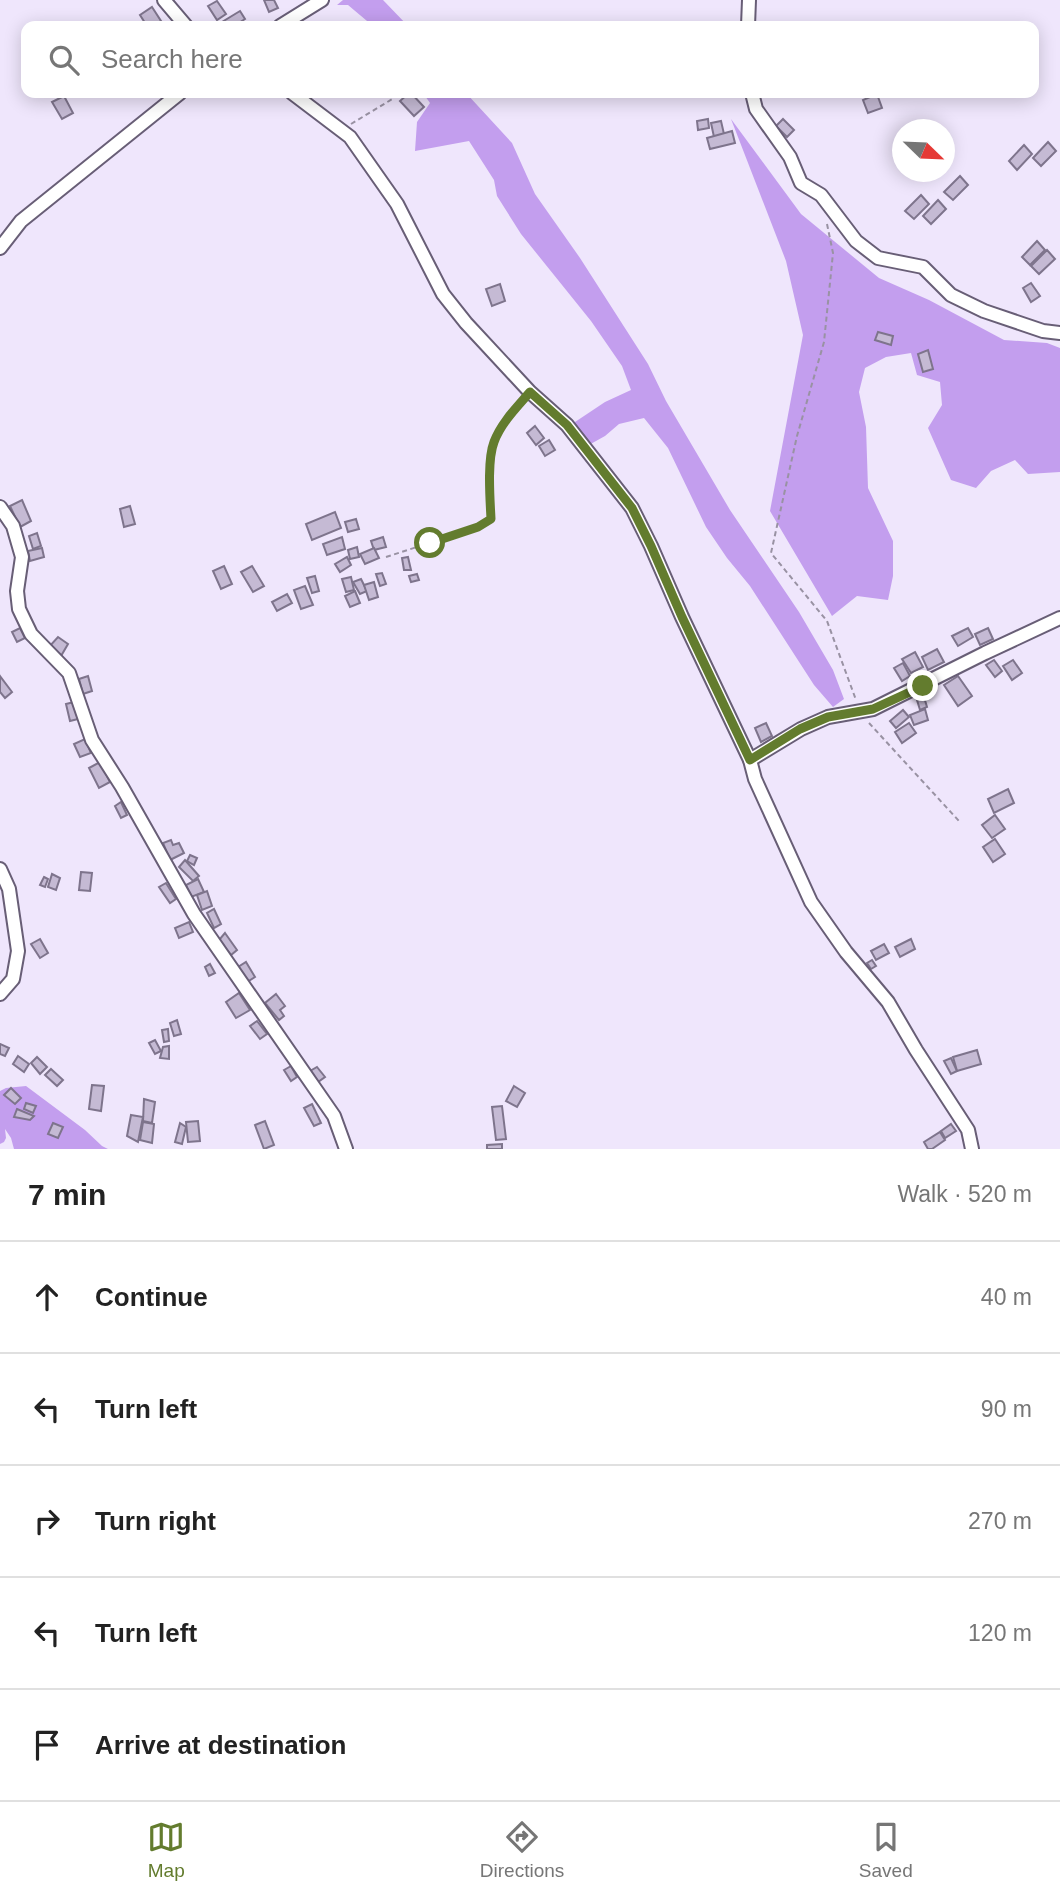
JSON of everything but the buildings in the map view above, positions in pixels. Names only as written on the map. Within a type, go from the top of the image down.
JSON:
[{"type":"street","points":[[164,0],[182,21]]},
{"type":"street","points":[[288,21],[322,0]]},
{"type":"street","points":[[748,21],[749,0]]},
{"type":"street","points":[[0,248],[21,221],[174,98]]},
{"type":"street","points":[[299,98],[350,137],[397,204],[443,295],[530,392],[567,425],[632,508],[750,760],[755,779],[811,902],[846,952],[888,1002],[968,1130],[972,1149]]},
{"type":"street","points":[[753,98],[756,109],[790,157],[801,183],[821,195],[856,242],[878,258],[923,267],[951,295],[984,312],[1043,331],[1060,333]]},
{"type":"street","points":[[0,507],[13,526],[22,557],[17,592],[19,609],[31,634],[69,673],[92,740],[122,787],[194,914],[334,1116],[346,1149]]},
{"type":"street","points":[[750,760],[800,729],[828,717],[873,709],[1060,618]]},
{"type":"street","points":[[0,869],[9,889],[18,951],[13,979],[0,995]]},
{"type":"path","points":[[342,131],[394,98]]},
{"type":"path","points":[[826,218],[833,253],[824,342],[797,436],[771,553],[827,621],[861,711],[872,728],[959,821]]},
{"type":"path","points":[[386,557],[478,527],[491,519],[489,480],[494,443],[506,422],[530,392]]},
{"type":"shaded area","points":[[343,0],[383,0],[403,21],[367,21],[348,5],[337,5]]},
{"type":"shaded area","points":[[426,98],[471,98],[512,143],[535,194],[648,364],[666,401],[730,510],[799,612],[833,670],[844,699],[833,707],[814,685],[750,586],[706,527],[668,448],[644,418],[619,424],[587,446],[572,424],[605,402],[631,390],[622,366],[591,321],[521,234],[497,196],[494,180],[469,141],[415,151],[417,122],[430,103]]},
{"type":"shaded area","points":[[731,119],[801,214],[879,278],[929,300],[1004,340],[1047,343],[1060,348],[1060,472],[1028,474],[1015,460],[991,471],[976,488],[951,480],[928,428],[942,405],[940,382],[917,375],[911,353],[886,357],[865,368],[859,392],[866,427],[868,488],[893,541],[893,576],[888,600],[857,596],[832,616],[770,511],[803,335],[786,261]]},
{"type":"shaded area","points":[[26,1086],[108,1149],[14,1149],[5,1129],[6,1138],[0,1144],[0,1091]]},
{"type":"route","points":[[430,543],[478,527],[491,519],[489,480],[494,443],[506,422],[530,392],[567,425],[632,508],[750,760],[800,729],[828,717],[873,709],[923,686]]}]
